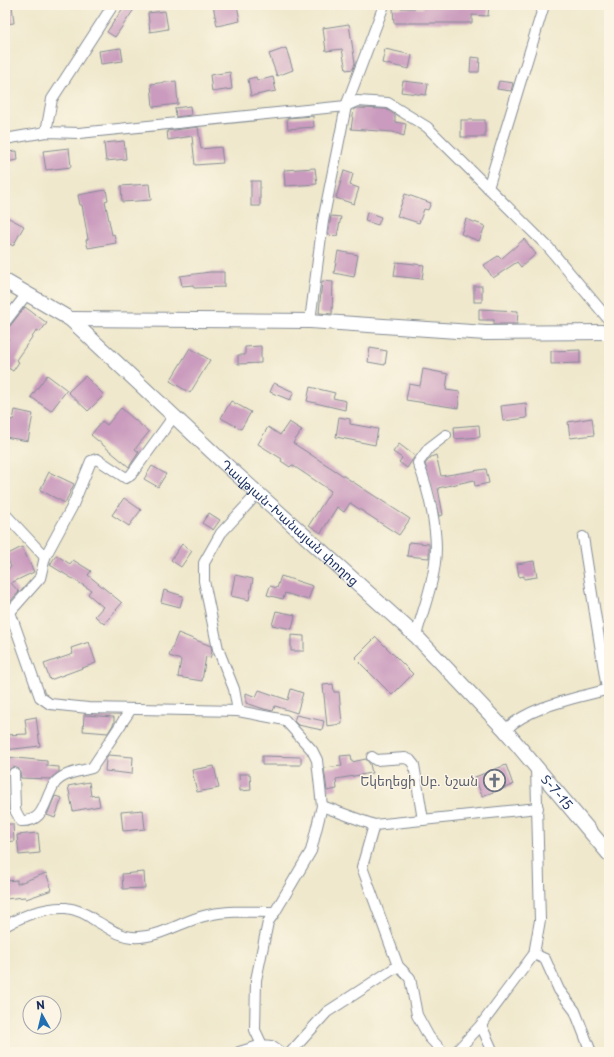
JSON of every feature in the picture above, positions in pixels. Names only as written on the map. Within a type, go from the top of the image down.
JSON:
[{"type":"street","points":[[46,132],[52,99],[112,5]]},
{"type":"street","points":[[310,321],[323,221],[346,106],[384,5]]},
{"type":"street","points":[[488,188],[544,5]]},
{"type":"street","points":[[5,139],[46,132],[79,133],[346,106],[357,101],[388,103],[427,127],[548,247],[609,320]]},
{"type":"street","points":[[5,282],[70,319],[310,321],[486,333],[609,332]]},
{"type":"street","points":[[5,322],[26,295]]},
{"type":"street","name":"Դավթյան-Խանայան փողոց","points":[[70,319],[258,493],[416,636],[505,730]]},
{"type":"street","points":[[174,416],[131,475],[126,478],[97,459],[91,461],[72,507],[45,557],[40,578],[8,613],[40,697],[50,704],[88,708],[238,711],[285,720],[312,750],[317,760],[322,806],[311,851],[268,922],[256,980],[255,1030],[262,1045]]},
{"type":"street","points":[[416,636],[435,563],[437,544],[424,479],[418,463],[429,448],[446,435]]},
{"type":"street","points":[[238,711],[234,689],[218,649],[204,581],[204,563],[221,533],[258,493]]},
{"type":"street","points":[[5,514],[45,557]]},
{"type":"street","points":[[505,730],[516,720],[542,708],[608,689],[583,537]]},
{"type":"street","points":[[14,773],[15,810],[21,821],[30,821],[39,816],[56,782],[69,774],[92,768],[131,709]]},
{"type":"street","name":"Տ-7-15","points":[[505,730],[609,854]]},
{"type":"street","points":[[372,757],[376,760],[405,758],[410,760],[414,765],[423,820]]},
{"type":"street","points":[[456,1052],[481,1025],[534,954],[540,920],[536,767]]},
{"type":"street","points":[[322,806],[374,825],[538,808]]},
{"type":"street","points":[[374,825],[362,867],[398,966],[410,978],[417,1015],[429,1037],[443,1052]]},
{"type":"street","points":[[5,926],[17,919],[41,911],[66,908],[85,914],[120,935],[134,937],[154,934],[207,915],[232,911],[275,912]]},
{"type":"street","points":[[534,954],[545,959],[559,990],[575,1011],[591,1052]]},
{"type":"street","points":[[291,1052],[327,1012],[398,966]]},
{"type":"street","points":[[481,1025],[493,1052]]},
{"type":"street","points":[[239,1052],[262,1045],[271,1046],[280,1052]]},
{"type":"building","points":[[5,5],[12,5],[14,23],[5,24]]},
{"type":"building","points":[[125,5],[137,5],[115,37],[107,32]]},
{"type":"building","points":[[213,5],[237,5],[240,21],[217,26]]},
{"type":"building","points":[[423,5],[477,7],[477,5],[489,5],[488,16],[472,15],[472,23],[394,23],[393,8],[423,8]]},
{"type":"building","points":[[165,11],[168,29],[150,32],[148,13]]},
{"type":"building","points":[[349,24],[355,63],[353,69],[346,70],[342,49],[326,51],[323,28]]},
{"type":"building","points":[[121,48],[123,61],[101,64],[99,51]]},
{"type":"building","points":[[286,48],[293,70],[277,76],[269,54]]},
{"type":"building","points":[[385,49],[412,55],[409,69],[382,63]]},
{"type":"building","points":[[471,57],[480,58],[479,72],[470,72]]},
{"type":"building","points":[[230,72],[232,89],[212,92],[210,75]]},
{"type":"building","points":[[256,77],[257,81],[273,77],[276,91],[251,96],[248,79]]},
{"type":"building","points":[[176,81],[178,104],[153,107],[151,84]]},
{"type":"building","points":[[403,81],[428,84],[426,95],[401,92]]},
{"type":"building","points":[[499,81],[513,83],[511,91],[497,89]]},
{"type":"building","points":[[190,106],[191,115],[176,117],[175,108]]},
{"type":"building","points":[[354,109],[386,109],[395,115],[395,122],[406,124],[404,136],[393,132],[351,129]]},
{"type":"building","points":[[313,116],[314,127],[288,129],[287,118]]},
{"type":"building","points":[[461,120],[485,120],[485,137],[461,137]]},
{"type":"building","points":[[198,127],[201,149],[221,147],[223,163],[195,165],[192,136],[168,140],[167,131]]},
{"type":"building","points":[[124,141],[126,159],[106,161],[104,143]]},
{"type":"building","points":[[69,148],[71,167],[46,170],[43,151]]},
{"type":"building","points":[[17,151],[18,160],[5,162],[5,152]]},
{"type":"building","points":[[315,168],[317,184],[285,186],[284,170]]},
{"type":"building","points":[[344,171],[353,174],[350,185],[359,188],[354,204],[336,198]]},
{"type":"building","points":[[251,181],[260,181],[260,206],[251,206]]},
{"type":"building","points":[[149,184],[151,200],[122,202],[121,186]]},
{"type":"building","points":[[106,190],[108,200],[105,201],[112,235],[114,234],[116,243],[88,248],[86,240],[88,239],[82,205],[80,205],[78,195]]},
{"type":"building","points":[[405,194],[431,203],[428,210],[424,209],[419,223],[397,216]]},
{"type":"building","points":[[367,212],[381,217],[378,225],[365,221]]},
{"type":"building","points":[[5,216],[24,226],[13,246],[5,241]]},
{"type":"building","points":[[331,216],[341,217],[337,236],[328,235]]},
{"type":"building","points":[[466,219],[485,226],[479,241],[461,234]]},
{"type":"building","points":[[524,239],[536,254],[521,267],[517,262],[493,278],[484,265],[498,256],[501,259]]},
{"type":"building","points":[[338,251],[358,255],[354,277],[334,273]]},
{"type":"building","points":[[396,262],[424,265],[422,279],[394,276]]},
{"type":"building","points":[[210,272],[224,272],[224,287],[194,288],[193,285],[182,286],[180,276]]},
{"type":"building","points":[[322,281],[333,282],[332,314],[319,313]]},
{"type":"building","points":[[474,286],[482,286],[482,302],[474,302]]},
{"type":"building","points":[[25,307],[47,323],[40,332],[37,330],[16,360],[19,362],[13,371],[5,366],[5,344],[9,338],[5,335],[5,328],[10,326]]},
{"type":"building","points":[[479,309],[518,311],[517,324],[494,324],[494,320],[479,320]]},
{"type":"building","points":[[261,346],[261,363],[238,364],[238,355],[245,355],[245,347]]},
{"type":"building","points":[[190,348],[210,360],[190,393],[170,381]]},
{"type":"building","points":[[370,348],[387,351],[385,365],[368,362]]},
{"type":"building","points":[[580,350],[580,363],[551,364],[551,351]]},
{"type":"building","points":[[423,369],[448,374],[446,390],[460,392],[458,408],[406,400],[409,384],[420,386]]},
{"type":"building","points":[[47,375],[67,390],[51,411],[31,397]]},
{"type":"building","points":[[85,376],[104,395],[88,411],[68,392]]},
{"type":"building","points":[[274,383],[294,392],[290,400],[270,392]]},
{"type":"building","points":[[310,387],[335,393],[333,398],[346,401],[345,410],[307,401]]},
{"type":"building","points":[[231,401],[251,412],[241,429],[221,418]]},
{"type":"building","points":[[526,403],[527,418],[503,421],[501,406]]},
{"type":"building","points":[[121,408],[149,432],[135,449],[139,452],[129,467],[91,435],[102,421],[107,425]]},
{"type":"building","points":[[15,410],[33,414],[28,441],[5,437],[5,419],[13,420]]},
{"type":"building","points":[[339,417],[350,419],[350,424],[378,429],[375,445],[336,437]]},
{"type":"building","points":[[592,418],[594,435],[570,438],[568,422]]},
{"type":"building","points":[[289,422],[302,430],[293,443],[410,519],[399,535],[350,503],[344,512],[337,507],[321,533],[309,525],[331,491],[292,465],[290,467],[281,461],[282,459],[258,444],[268,427],[280,435]]},
{"type":"building","points":[[479,425],[480,437],[455,439],[454,427]]},
{"type":"building","points":[[399,444],[415,456],[407,468],[399,462],[402,458],[393,452]]},
{"type":"building","points":[[436,455],[441,476],[486,469],[489,483],[475,486],[474,480],[438,488],[443,515],[439,516],[425,464],[431,457]]},
{"type":"building","points":[[152,466],[166,474],[158,487],[144,479]]},
{"type":"building","points":[[49,472],[74,484],[65,503],[40,490]]},
{"type":"building","points":[[124,498],[141,510],[129,526],[112,515]]},
{"type":"building","points":[[209,513],[220,520],[213,530],[202,523]]},
{"type":"building","points":[[409,542],[429,544],[429,558],[407,556]]},
{"type":"building","points":[[182,544],[192,551],[181,567],[171,560]]},
{"type":"building","points":[[22,547],[34,572],[11,583],[19,592],[5,607],[5,570],[11,567],[6,555]]},
{"type":"building","points":[[56,555],[70,564],[73,560],[91,571],[88,575],[122,603],[104,624],[95,616],[103,607],[88,594],[91,590],[50,565]]},
{"type":"building","points":[[534,561],[537,577],[524,579],[524,576],[519,577],[517,564]]},
{"type":"building","points":[[235,575],[253,579],[249,600],[231,596]]},
{"type":"building","points":[[281,576],[313,586],[308,600],[285,593],[283,599],[267,595],[270,586],[277,588]]},
{"type":"building","points":[[164,590],[183,596],[180,607],[161,602]]},
{"type":"building","points":[[276,611],[295,615],[292,629],[272,625]]},
{"type":"building","points":[[178,633],[211,646],[212,652],[210,658],[206,656],[202,681],[178,677],[181,660],[169,656]]},
{"type":"building","points":[[291,635],[304,636],[304,651],[291,651]]},
{"type":"building","points":[[376,637],[413,674],[392,695],[355,658]]},
{"type":"building","points":[[89,642],[96,663],[50,680],[44,664],[73,654],[71,648]]},
{"type":"building","points":[[333,684],[334,692],[339,692],[342,724],[327,726],[323,685]]},
{"type":"building","points":[[291,689],[303,693],[297,713],[275,706],[273,711],[246,703],[246,693],[256,697],[259,690],[288,700]]},
{"type":"building","points":[[84,715],[114,717],[114,723],[108,733],[83,731]]},
{"type":"building","points":[[296,715],[324,721],[322,730],[298,725],[294,721]]},
{"type":"building","points":[[36,717],[40,746],[5,750],[5,735],[27,734],[25,719]]},
{"type":"building","points":[[108,755],[133,757],[132,774],[105,771],[106,759]]},
{"type":"building","points":[[351,755],[352,762],[366,759],[370,764],[372,773],[336,779],[337,789],[327,791],[324,768],[342,766],[340,756]]},
{"type":"building","points":[[262,756],[301,757],[301,765],[262,765]]},
{"type":"building","points":[[6,757],[47,761],[47,766],[59,767],[59,772],[50,779],[21,778],[19,769],[13,767],[9,770],[8,774],[5,775]]},
{"type":"building","name":"Եկեղեցի Սբ. Նշան","points":[[506,765],[513,785],[482,796],[475,777]]},
{"type":"building","points":[[214,766],[219,788],[197,792],[192,770]]},
{"type":"building","points":[[239,774],[250,774],[251,790],[240,791]]},
{"type":"building","points":[[89,782],[91,796],[98,795],[100,806],[73,811],[68,786]]},
{"type":"building","points":[[55,796],[62,798],[55,818],[47,815]]},
{"type":"building","points":[[143,810],[145,829],[123,831],[121,812]]},
{"type":"building","points":[[5,824],[13,824],[14,841],[5,842]]},
{"type":"building","points":[[38,833],[40,853],[19,855],[17,835]]},
{"type":"building","points":[[144,872],[145,888],[123,889],[122,874]]},
{"type":"building","points":[[46,873],[52,890],[26,899],[25,897],[5,899],[5,881],[17,880],[17,884]]},
{"type":"place","name":"Եկեղեցի Սբ. Նշան","points":[[494,781]]}]
